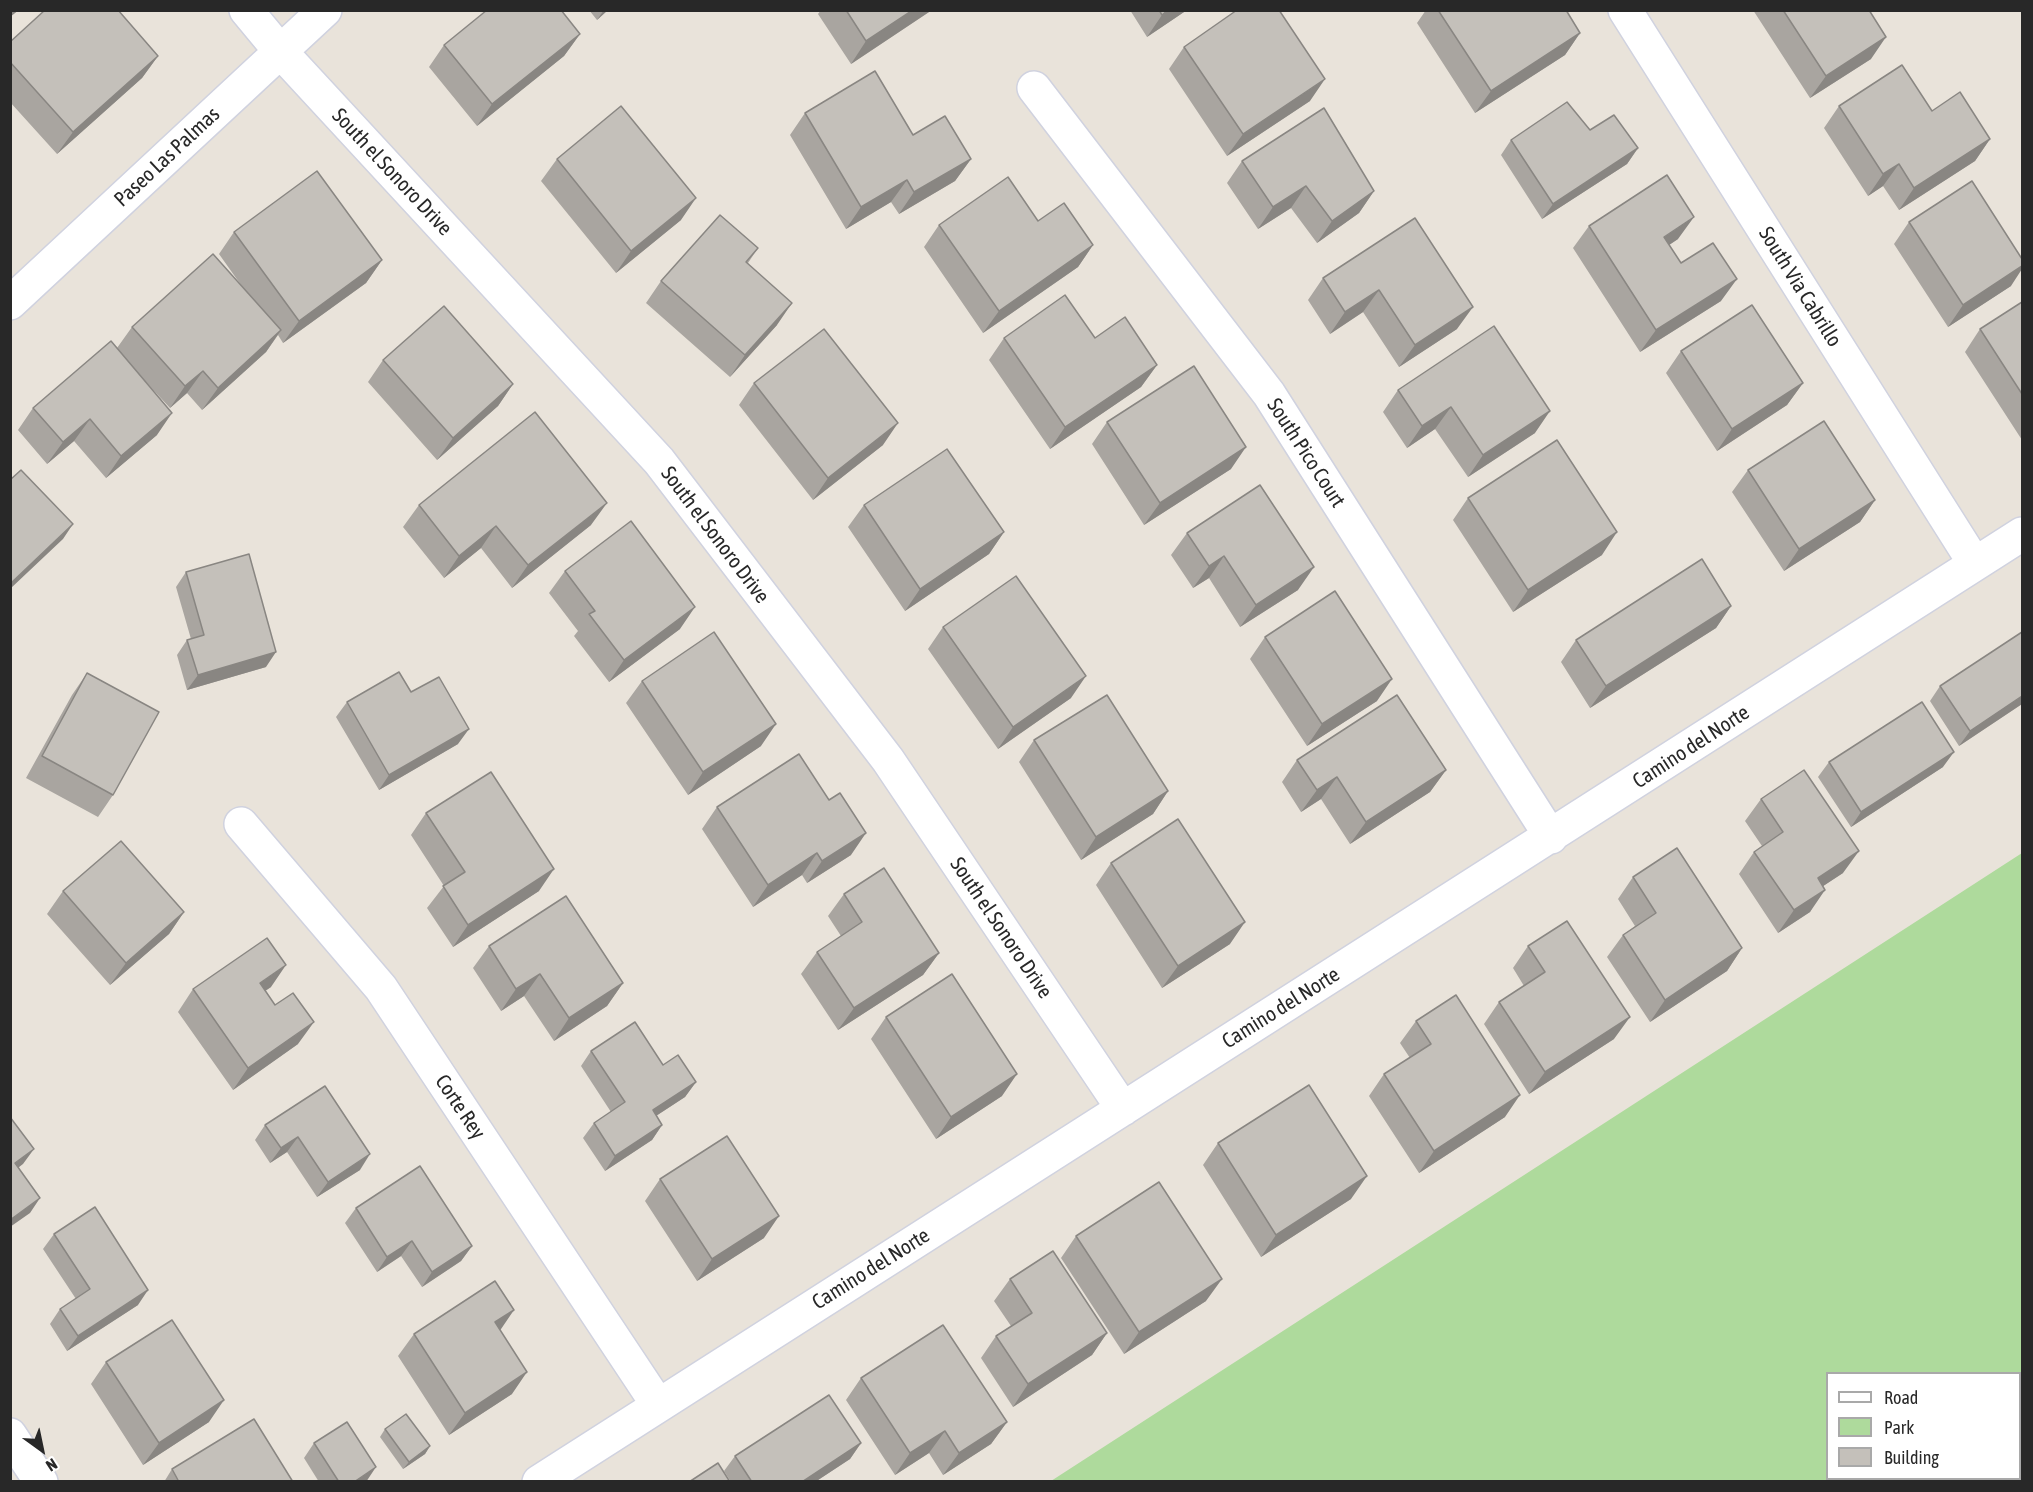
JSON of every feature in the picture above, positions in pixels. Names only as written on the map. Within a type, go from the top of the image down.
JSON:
[{"type":"street","name":"South el Sonoro Drive","points":[[246,10],[280,51],[659,461],[888,760],[1123,1109]]},
{"type":"street","name":"Paseo Las Palmas","points":[[10,303],[325,10]]},
{"type":"street","name":"South Via Cabrillo","points":[[1625,10],[1975,564]]},
{"type":"street","name":"South Pico Court","points":[[1034,88],[1269,394],[1551,837]]},
{"type":"street","name":"Camino del Norte","points":[[539,1482],[2022,534]]},
{"type":"street","name":"Corte Rey","points":[[241,824],[381,988],[657,1405]]},
{"type":"street","points":[[10,1435],[41,1482]]},
{"type":"green space","points":[[2022,853],[2022,1481],[1051,1481]]},
{"type":"building","points":[[45,10],[118,10],[158,56],[73,132],[10,62],[10,42]]},
{"type":"building","points":[[487,10],[561,10],[580,34],[492,104],[444,45]]},
{"type":"building","points":[[846,10],[913,10],[866,41]]},
{"type":"building","points":[[1237,10],[1279,10],[1325,79],[1243,134],[1184,47]]},
{"type":"building","points":[[1438,10],[1566,10],[1580,33],[1491,91]]},
{"type":"building","points":[[1783,10],[1869,10],[1886,37],[1826,76]]},
{"type":"building","points":[[1902,65],[1932,111],[1960,92],[1990,139],[1914,188],[1899,164],[1883,174],[1839,106]]},
{"type":"building","points":[[875,71],[913,135],[945,116],[971,159],[914,192],[907,180],[861,207],[805,113]]},
{"type":"building","points":[[1567,102],[1590,130],[1614,115],[1638,148],[1553,204],[1511,140]]},
{"type":"building","points":[[621,106],[696,198],[631,251],[557,159]]},
{"type":"building","points":[[1324,108],[1374,191],[1332,221],[1306,186],[1273,207],[1242,161]]},
{"type":"building","points":[[317,171],[382,260],[299,321],[234,232]]},
{"type":"building","points":[[1667,175],[1694,217],[1664,237],[1681,263],[1713,243],[1737,279],[1656,330],[1589,226]]},
{"type":"building","points":[[1008,177],[1038,221],[1064,203],[1093,245],[999,311],[939,225]]},
{"type":"building","points":[[1972,181],[2022,259],[2022,266],[1963,305],[1909,222]]},
{"type":"building","points":[[720,215],[758,248],[746,262],[792,303],[745,355],[661,281]]},
{"type":"building","points":[[1415,218],[1473,307],[1415,345],[1379,290],[1345,312],[1323,278]]},
{"type":"building","points":[[213,254],[281,330],[218,388],[203,371],[185,386],[132,327]]},
{"type":"building","points":[[1065,295],[1095,338],[1125,317],[1157,365],[1065,427],[1004,338]]},
{"type":"building","points":[[2022,302],[2022,394],[1980,329]]},
{"type":"building","points":[[1752,305],[1803,383],[1732,429],[1681,351]]},
{"type":"building","points":[[444,306],[513,384],[453,438],[383,360]]},
{"type":"building","points":[[1494,326],[1550,411],[1483,455],[1451,407],[1422,426],[1398,390]]},
{"type":"building","points":[[824,329],[898,423],[828,478],[754,383]]},
{"type":"building","points":[[111,341],[172,413],[121,456],[90,419],[63,442],[33,408]]},
{"type":"building","points":[[1194,366],[1246,447],[1160,503],[1107,422]]},
{"type":"building","points":[[535,412],[607,503],[528,565],[496,526],[459,556],[419,505]]},
{"type":"building","points":[[1824,421],[1875,500],[1799,549],[1748,470]]},
{"type":"building","points":[[1557,440],[1617,532],[1528,590],[1468,498]]},
{"type":"building","points":[[947,449],[1004,532],[920,589],[864,505]]},
{"type":"building","points":[[21,470],[73,524],[10,584],[10,480]]},
{"type":"building","points":[[1260,485],[1314,567],[1256,605],[1224,556],[1209,566],[1187,533]]},
{"type":"building","points":[[631,521],[695,607],[624,660],[589,614],[595,611],[565,571]]},
{"type":"building","points":[[249,554],[276,652],[198,675],[187,640],[204,635],[186,572]]},
{"type":"building","points":[[1702,559],[1731,606],[1606,686],[1576,640]]},
{"type":"building","points":[[1016,576],[1086,676],[1013,727],[943,627]]},
{"type":"building","points":[[1335,591],[1392,679],[1322,724],[1265,637]]},
{"type":"building","points":[[714,632],[776,724],[703,772],[642,681]]},
{"type":"building","points":[[2022,632],[2022,696],[1970,731],[1940,686]]},
{"type":"building","points":[[399,672],[411,692],[439,677],[469,729],[389,775],[347,702]]},
{"type":"building","points":[[87,673],[159,712],[113,795],[42,756]]},
{"type":"building","points":[[1107,695],[1168,791],[1096,837],[1034,740]]},
{"type":"building","points":[[1397,695],[1446,770],[1366,822],[1337,777],[1317,790],[1297,760]]},
{"type":"building","points":[[1922,702],[1954,752],[1861,812],[1829,762]]},
{"type":"building","points":[[799,754],[829,800],[840,793],[866,833],[822,861],[817,853],[768,885],[717,807]]},
{"type":"building","points":[[1804,770],[1859,851],[1818,878],[1825,890],[1794,910],[1754,852],[1783,832],[1761,799]]},
{"type":"building","points":[[491,772],[554,869],[468,925],[443,886],[465,872],[426,813]]},
{"type":"building","points":[[1178,819],[1245,922],[1178,966],[1111,863]]},
{"type":"building","points":[[121,841],[184,912],[126,963],[63,891]]},
{"type":"building","points":[[1677,848],[1742,948],[1665,1000],[1623,935],[1656,913],[1633,877]]},
{"type":"building","points":[[884,868],[939,953],[854,1008],[817,952],[862,922],[844,894]]},
{"type":"building","points":[[566,896],[623,983],[569,1018],[540,974],[516,989],[489,946]]},
{"type":"building","points":[[1567,921],[1630,1017],[1545,1072],[1499,1002],[1545,972],[1528,946]]},
{"type":"building","points":[[267,938],[286,965],[260,983],[275,1005],[293,993],[314,1022],[248,1068],[193,989]]},
{"type":"building","points":[[952,974],[1017,1074],[951,1117],[886,1017]]},
{"type":"building","points":[[1456,995],[1520,1095],[1434,1151],[1384,1074],[1431,1044],[1416,1021]]},
{"type":"building","points":[[635,1022],[663,1065],[678,1055],[696,1082],[653,1110],[662,1125],[615,1156],[594,1123],[625,1102],[591,1051]]},
{"type":"building","points":[[1309,1085],[1367,1176],[1276,1235],[1218,1143]]},
{"type":"building","points":[[325,1086],[370,1154],[328,1182],[298,1137],[281,1148],[265,1125]]},
{"type":"building","points":[[10,1117],[34,1149],[15,1163],[40,1198],[10,1220]]},
{"type":"building","points":[[727,1136],[779,1216],[712,1259],[660,1179]]},
{"type":"building","points":[[420,1166],[472,1246],[432,1272],[412,1241],[387,1257],[356,1208]]},
{"type":"building","points":[[1159,1182],[1222,1279],[1139,1332],[1076,1236]]},
{"type":"building","points":[[95,1207],[148,1290],[78,1336],[60,1309],[90,1289],[54,1234]]},
{"type":"building","points":[[1053,1251],[1107,1333],[1028,1384],[996,1336],[1032,1313],[1010,1279]]},
{"type":"building","points":[[495,1281],[514,1310],[495,1322],[527,1372],[465,1413],[414,1334]]},
{"type":"building","points":[[172,1320],[224,1400],[159,1443],[106,1362]]},
{"type":"building","points":[[943,1325],[1007,1422],[959,1453],[945,1431],[910,1453],[861,1378]]},
{"type":"building","points":[[829,1395],[861,1443],[802,1482],[752,1482],[735,1456]]},
{"type":"building","points":[[406,1414],[430,1446],[409,1462],[385,1429]]},
{"type":"building","points":[[254,1419],[293,1482],[179,1482],[172,1469]]},
{"type":"building","points":[[347,1422],[376,1467],[354,1482],[339,1482],[314,1443]]},
{"type":"building","points":[[718,1463],[730,1482],[689,1482]]}]
